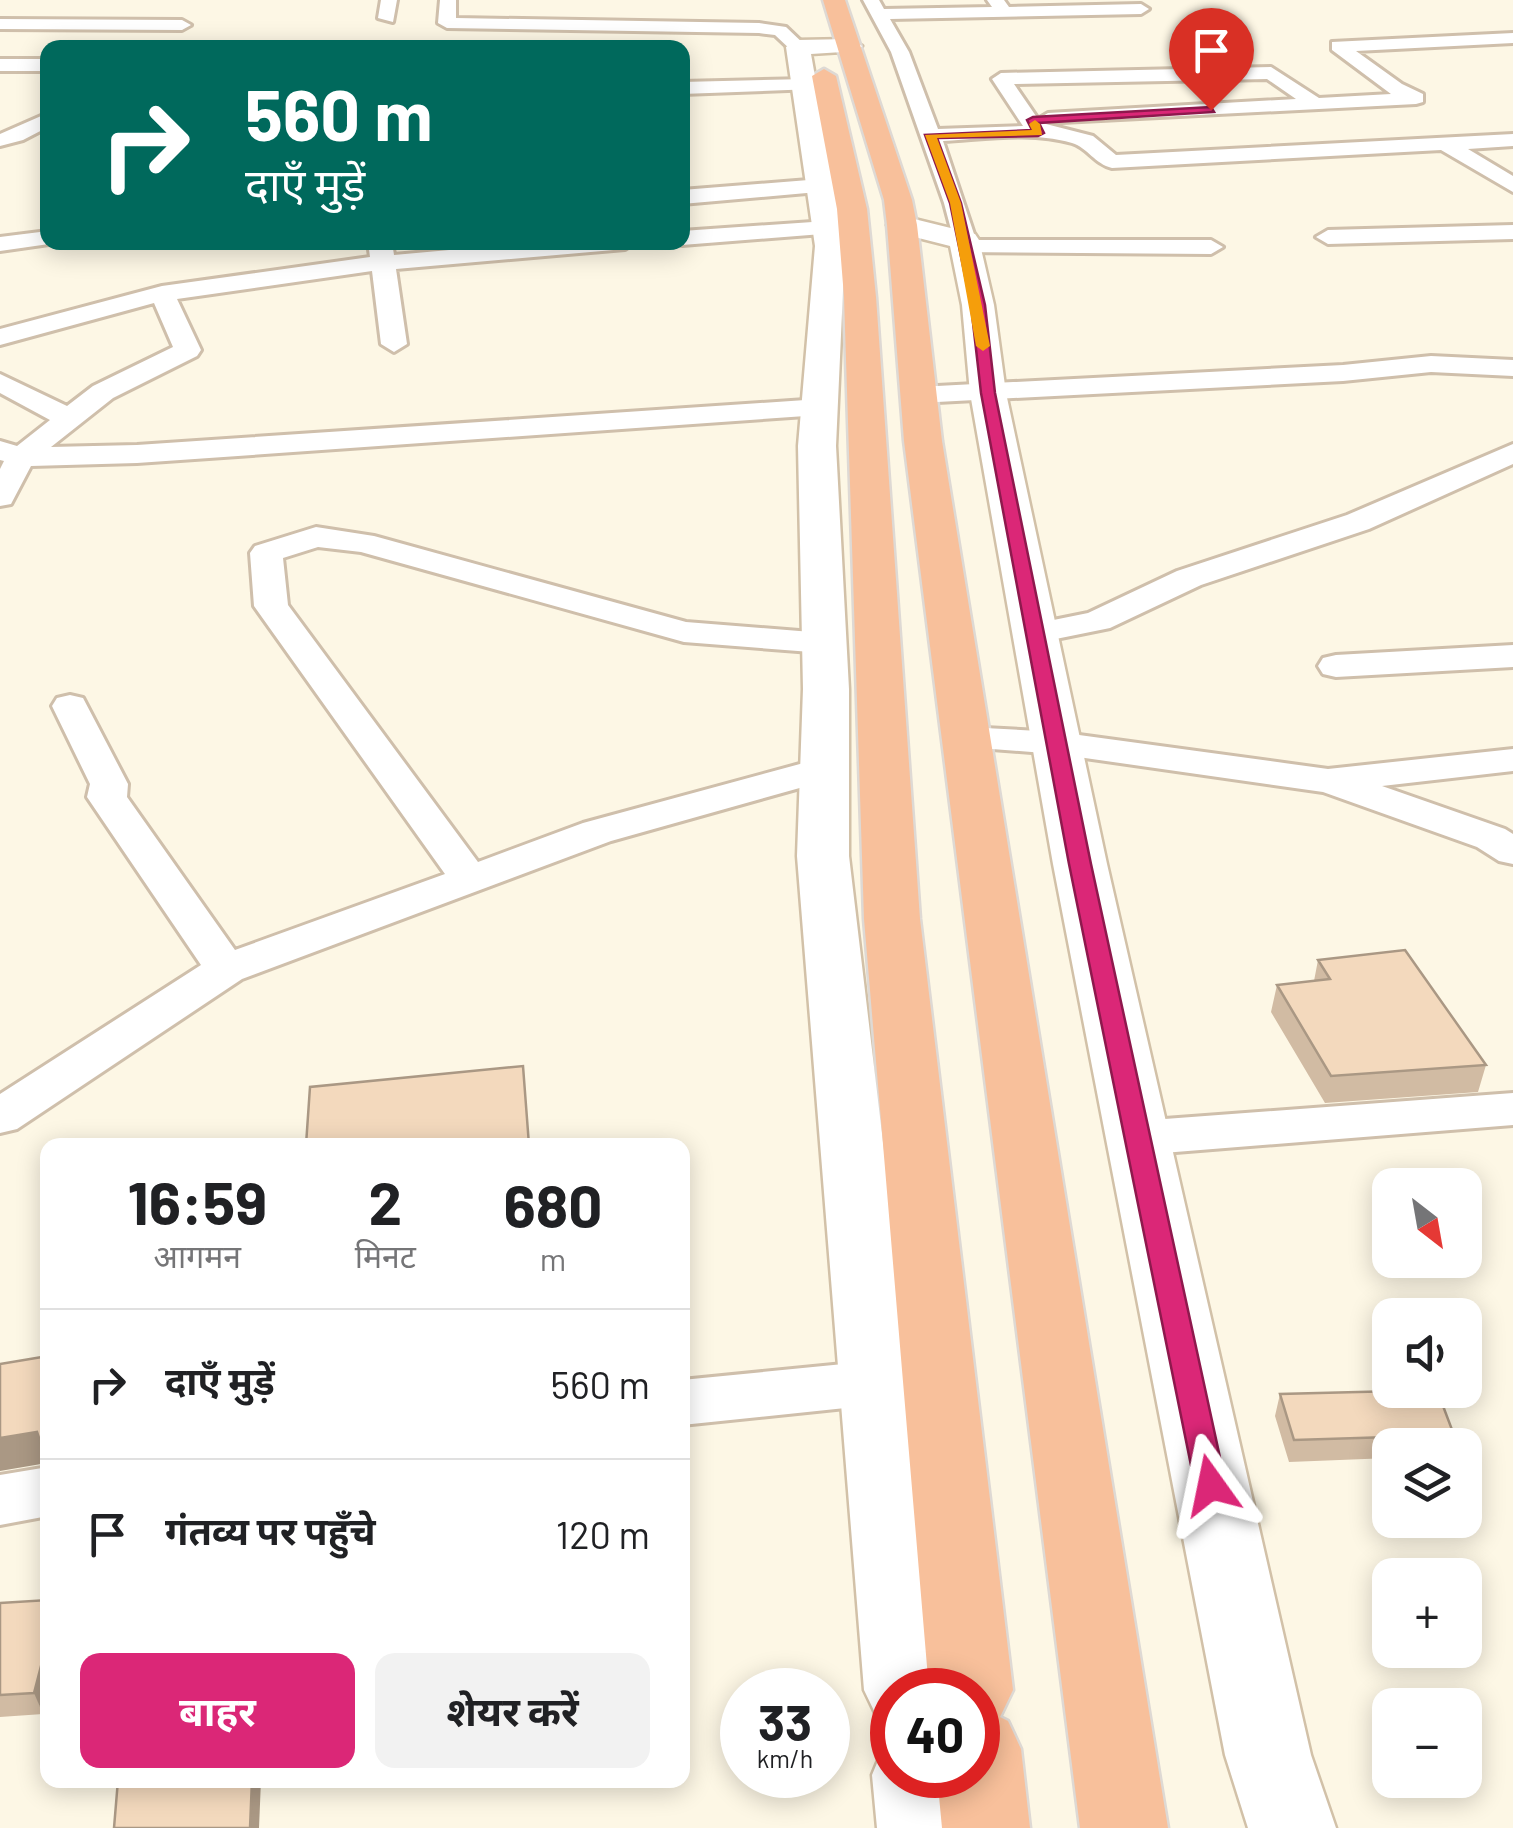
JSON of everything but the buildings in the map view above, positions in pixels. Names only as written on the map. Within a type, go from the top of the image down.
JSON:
[{"type":"highway","points":[[826,34],[847,225],[892,918],[970,1668]]},
{"type":"highway","points":[[847,225],[918,395],[1124,1828]]},
{"type":"highway","points":[[983,1798],[986,1828]]},
{"type":"street","points":[[448,0],[447,24],[758,28],[826,34],[900,52],[956,203],[978,305],[988,393],[1138,1138],[1268,1754],[1292,1828]]},
{"type":"street","points":[[509,40],[526,26],[531,0]]},
{"type":"street","points":[[690,85],[826,34],[999,6],[1141,9]]},
{"type":"street","points":[[0,24],[185,18],[167,40]]},
{"type":"street","points":[[826,34],[847,225],[817,446],[825,666],[824,856],[904,1668]]},
{"type":"street","points":[[931,135],[1416,98],[1395,88],[1338,46],[1513,38]]},
{"type":"street","points":[[0,64],[40,65]]},
{"type":"street","points":[[1318,105],[1271,72],[1000,79],[1036,126],[1086,140],[1102,158],[1112,162],[1513,140]]},
{"type":"street","points":[[8,138],[40,123]]},
{"type":"street","points":[[8,138],[40,136]]},
{"type":"street","points":[[1449,146],[1513,184]]},
{"type":"street","points":[[690,198],[964,243],[1212,247]]},
{"type":"street","points":[[690,237],[847,225]]},
{"type":"street","points":[[1328,237],[1513,232]]},
{"type":"street","points":[[0,244],[40,239]]},
{"type":"street","points":[[0,337],[162,293],[317,269],[382,253],[448,250]]},
{"type":"street","points":[[382,253],[394,344]]},
{"type":"street","points":[[0,496],[11,453],[70,418],[103,392],[188,350],[162,293]]},
{"type":"street","points":[[918,395],[1342,373],[1430,364],[1513,368]]},
{"type":"street","points":[[0,382],[70,418]]},
{"type":"street","points":[[11,453],[137,454],[820,407]]},
{"type":"street","points":[[1036,633],[1098,621],[1189,578],[1358,522],[1513,453]]},
{"type":"street","points":[[470,879],[271,606],[266,553],[316,537],[363,542],[684,632],[825,666],[881,706]]},
{"type":"street","points":[[1336,666],[1513,656]]},
{"type":"street","points":[[70,706],[109,784],[107,798],[226,969]]},
{"type":"street","points":[[966,738],[1057,743],[1328,781],[1491,838],[1513,852]]},
{"type":"street","points":[[1328,781],[1513,760]]},
{"type":"street","points":[[0,1117],[226,969],[596,832],[825,769]]},
{"type":"street","points":[[1138,1138],[1513,1109]]},
{"type":"street","points":[[690,1401],[874,1383]]},
{"type":"street","points":[[0,1500],[40,1492]]},
{"type":"street","points":[[918,1798],[921,1828]]},
{"type":"slow traffic","points":[[983,346],[956,203],[931,135],[1038,133],[1035,124]]},
{"type":"route","points":[[1211,110],[1033,120],[1038,133],[931,135],[956,203],[978,305],[988,393],[1080,864],[1211,1485]]}]
